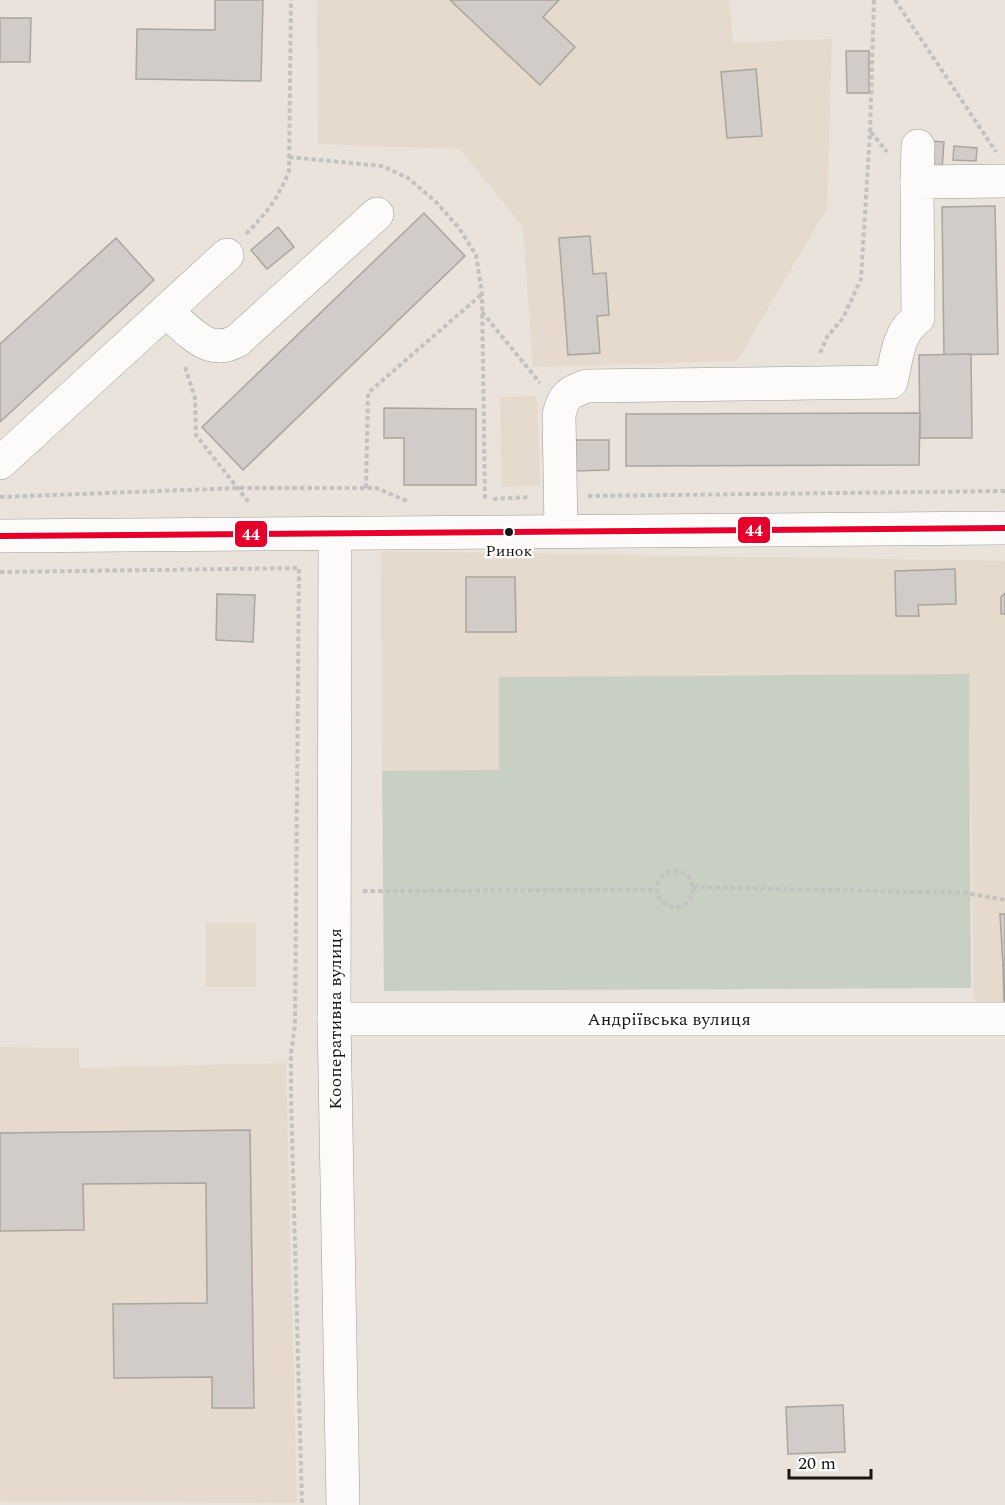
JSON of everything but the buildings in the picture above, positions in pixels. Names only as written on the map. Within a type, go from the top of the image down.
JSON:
[{"type":"street","points":[[561,530],[559,415],[562,400],[572,391],[587,386],[891,382],[901,338],[908,325],[918,318],[918,146]]},
{"type":"street","points":[[917,182],[1002,168]]},
{"type":"street","points":[[173,317],[210,346],[224,347],[231,344],[377,214]]},
{"type":"street","points":[[0,463],[173,317],[227,255]]},
{"type":"street","points":[[0,536],[1005,528]]},
{"type":"street","name":"Кооперативна вулиця","points":[[335,534],[334,1019],[343,1505]]},
{"type":"street","name":"Андріївська вулиця","points":[[334,1019],[1005,1019]]},
{"type":"path","points":[[227,255],[266,215],[281,193],[289,171],[291,0]]},
{"type":"path","points":[[814,383],[816,361],[827,337],[843,318],[861,279],[870,132],[874,0]]},
{"type":"path","points":[[895,0],[1002,168]]},
{"type":"path","points":[[290,157],[381,166],[408,178],[436,202],[476,255],[482,294],[485,499]]},
{"type":"path","points":[[366,488],[368,393],[482,294]]},
{"type":"path","points":[[482,311],[540,383]]},
{"type":"path","points":[[173,317],[195,398],[196,435],[239,488]]},
{"type":"path","points":[[0,497],[239,488],[376,488],[388,495],[415,502]]},
{"type":"path","points":[[474,500],[560,496],[1005,491]]},
{"type":"path","points":[[0,572],[299,568],[297,944],[291,1096],[302,1505]]},
{"type":"path","points":[[670,871],[687,876],[693,887],[687,903],[676,907],[660,900],[656,890],[660,878],[670,871]]},
{"type":"path","points":[[693,887],[965,892],[1005,900]]},
{"type":"path","points":[[334,891],[656,890]]},
{"type":"shaded area","points":[[317,0],[729,0],[733,43],[832,39],[827,208],[737,361],[533,367],[523,227],[460,149],[318,144]]},
{"type":"shaded area","points":[[537,396],[540,485],[502,487],[500,397]]},
{"type":"shaded area","points":[[381,551],[1005,561],[1005,1010],[974,1010],[969,674],[499,677],[500,771],[382,771]]},
{"type":"shaded area","points":[[206,923],[256,923],[256,987],[206,987]]},
{"type":"shaded area","points":[[0,1047],[79,1048],[79,1068],[286,1063],[297,1503],[0,1501]]},
{"type":"green space","points":[[969,674],[971,988],[384,991],[382,771],[499,770],[499,677]]},
{"type":"transit line","name":"44","points":[[0,536],[1005,528]]},
{"type":"place","name":"Ринок","points":[[509,532]]}]
